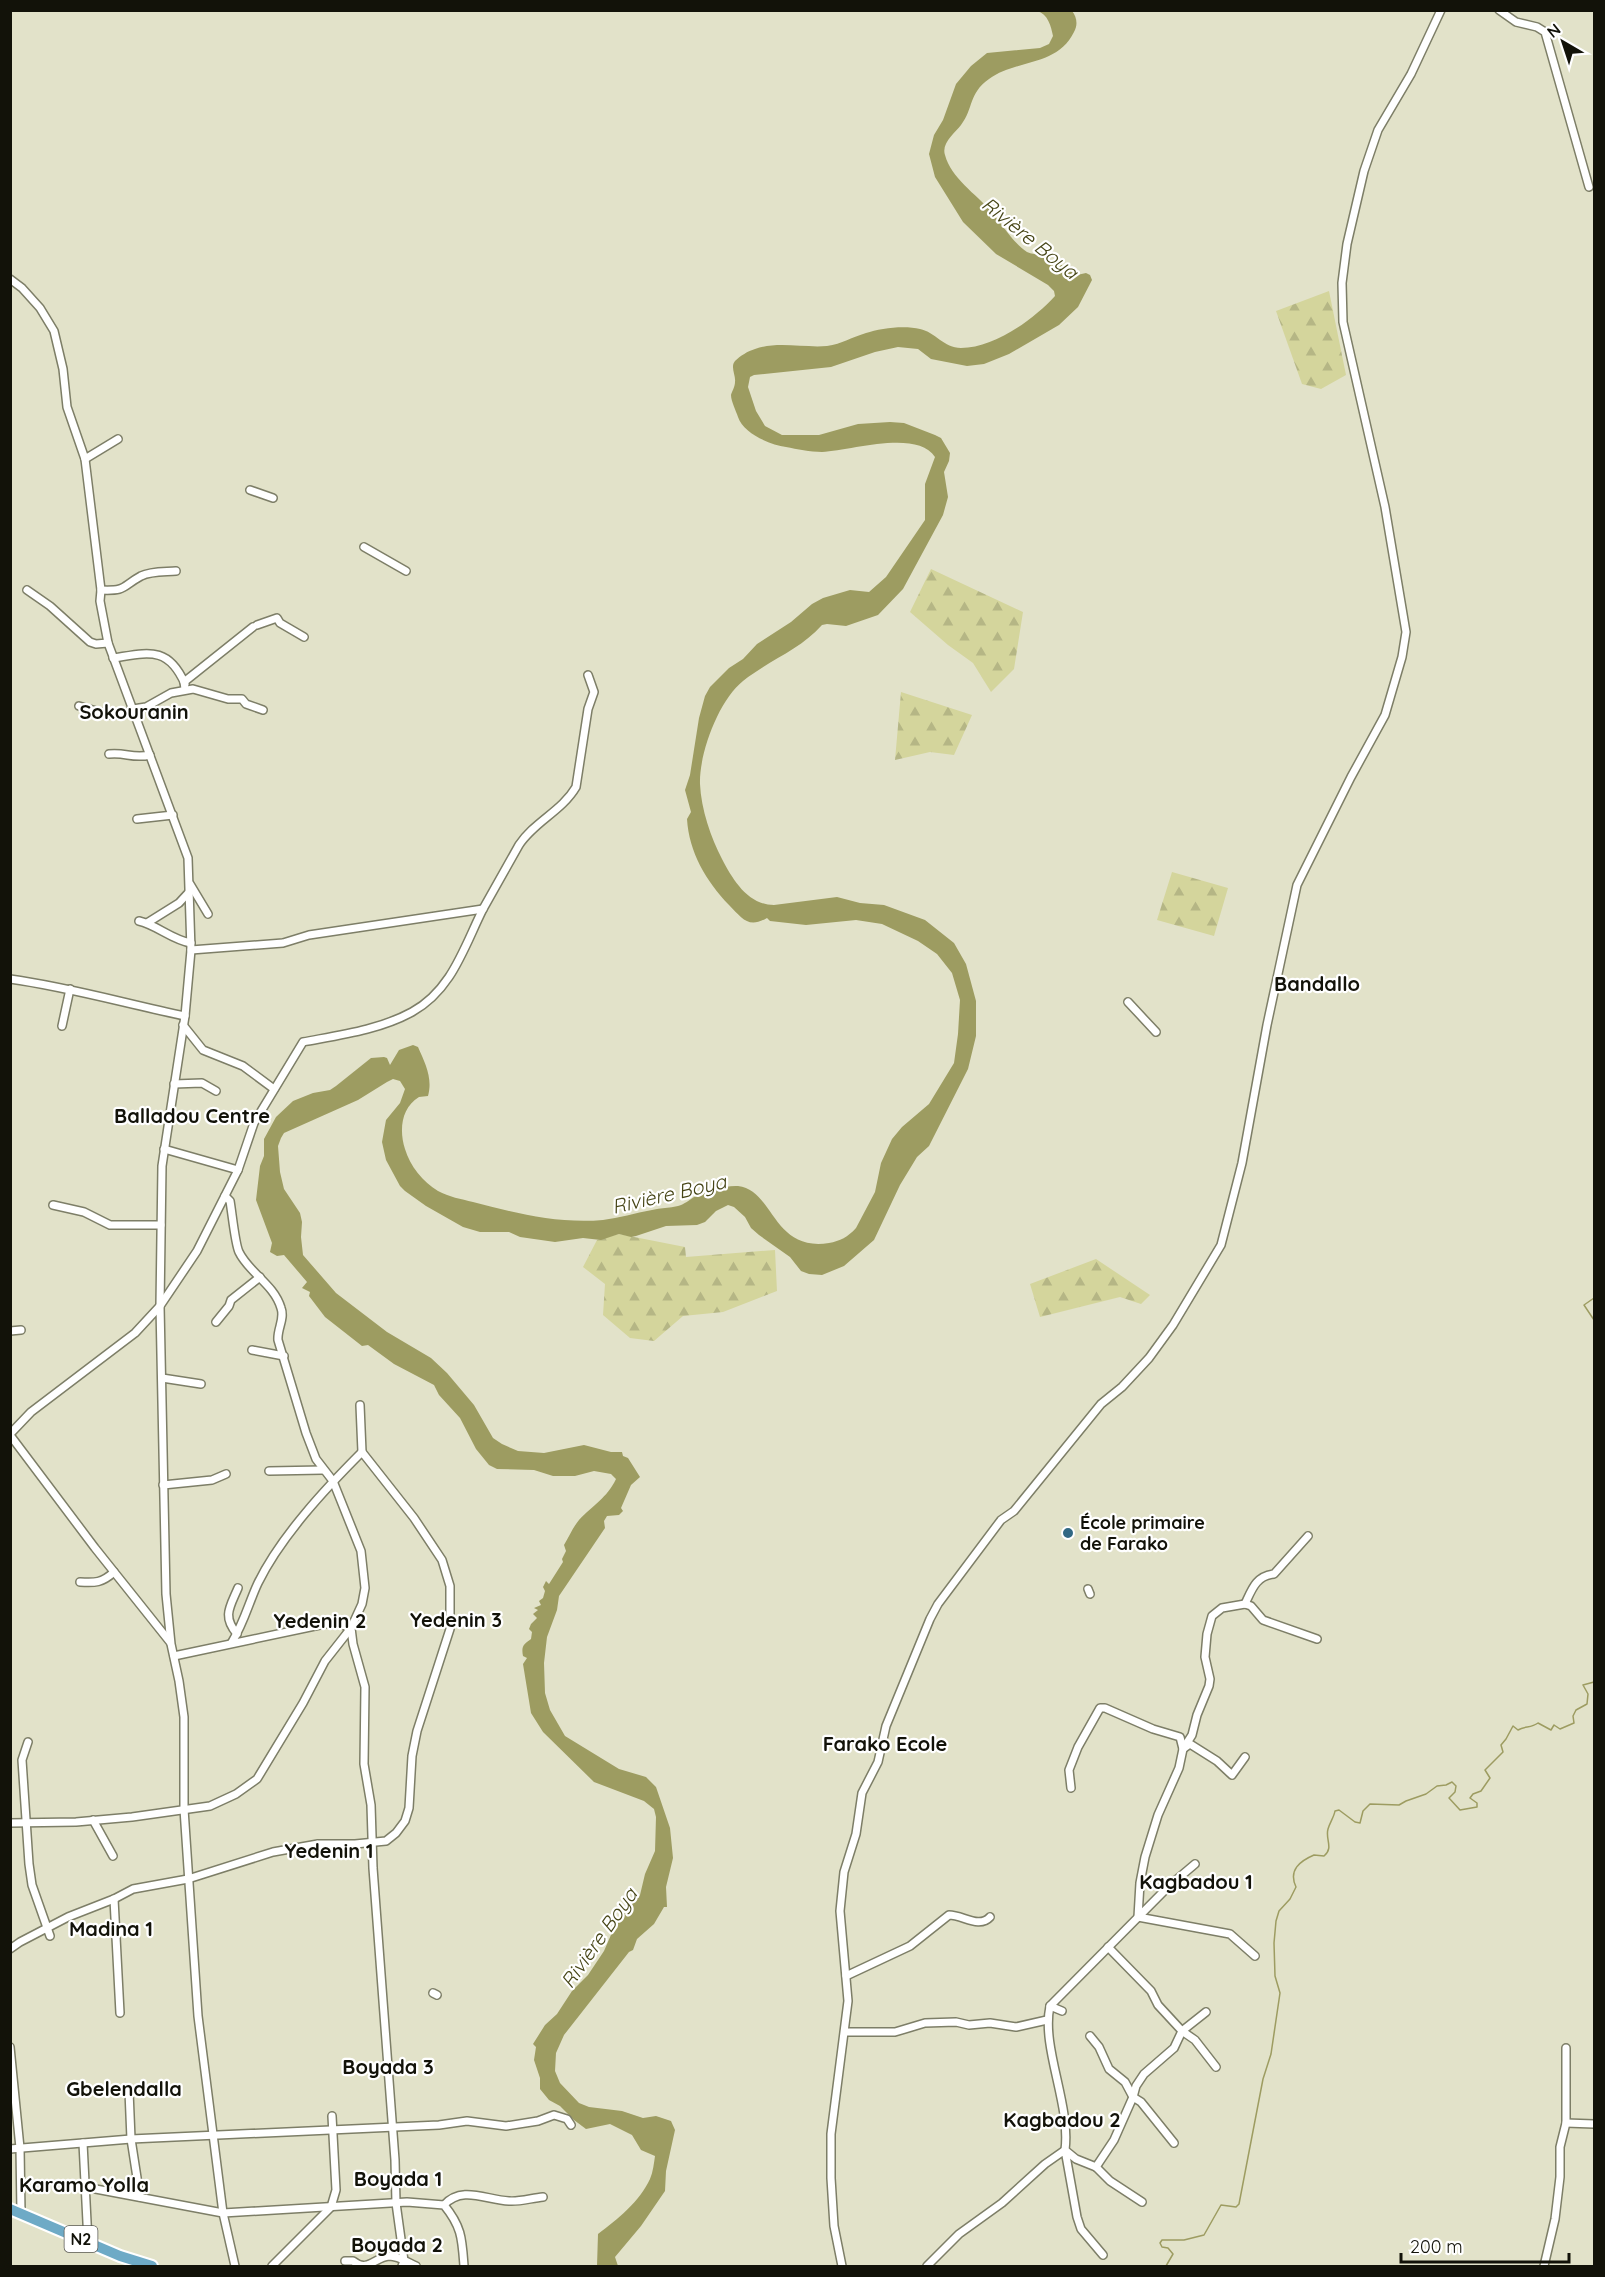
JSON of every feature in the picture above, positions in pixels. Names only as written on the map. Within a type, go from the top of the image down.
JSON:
[{"type":"highway","name":"N2","points":[[16,2211],[152,2266]]},
{"type":"street","points":[[842,2266],[834,2226],[831,2178],[831,2134],[848,2001],[840,1911],[844,1872],[856,1834],[862,1793],[878,1762],[882,1731],[938,1604],[1001,1520],[1014,1511],[1101,1404],[1122,1387],[1149,1358],[1179,1315],[1221,1245],[1242,1162],[1267,1024],[1297,885],[1385,715],[1402,657],[1406,632],[1385,507],[1343,322],[1342,284],[1347,244],[1364,171],[1378,130],[1411,74],[1441,10]]},
{"type":"street","points":[[1499,10],[1516,22],[1537,27],[1545,32],[1589,187]]},
{"type":"street","points":[[10,279],[22,288],[40,308],[54,331],[63,369],[67,407],[86,459],[101,590],[100,601],[108,643],[189,858],[190,946],[185,1016],[164,1149],[161,1225],[160,1306],[166,1594],[171,1644],[184,1717],[184,1812],[198,2016],[223,2213],[235,2266]]},
{"type":"street","points":[[86,459],[118,439]]},
{"type":"street","points":[[250,490],[273,498]]},
{"type":"street","points":[[364,547],[406,572]]},
{"type":"street","points":[[101,590],[126,588],[148,574],[176,572]]},
{"type":"street","points":[[27,590],[50,606],[90,642],[108,643]]},
{"type":"street","points":[[79,706],[110,715],[123,715],[133,709],[146,707],[185,687],[255,626],[277,618],[280,623],[304,637]]},
{"type":"street","points":[[113,658],[156,653],[172,664],[185,687]]},
{"type":"street","points":[[171,1644],[10,1435],[31,1412],[135,1333],[160,1306],[197,1251],[238,1170],[254,1123],[303,1042],[385,1024],[428,1002],[448,981],[483,909],[521,843],[570,797],[576,787],[588,709],[594,692],[588,675]]},
{"type":"street","points":[[185,687],[228,699],[242,699],[246,704],[263,710]]},
{"type":"street","points":[[108,754],[120,753],[136,758],[150,755]]},
{"type":"street","points":[[137,819],[173,815]]},
{"type":"street","points":[[191,887],[178,903],[143,922],[190,946],[283,943],[309,935],[483,909]]},
{"type":"street","points":[[191,887],[208,914]]},
{"type":"street","points":[[10,979],[70,989],[185,1016]]},
{"type":"street","points":[[62,1026],[70,989]]},
{"type":"street","points":[[1128,1002],[1156,1032]]},
{"type":"street","points":[[183,1025],[203,1050],[243,1066],[274,1089]]},
{"type":"street","points":[[174,1084],[202,1083],[216,1090]]},
{"type":"street","points":[[164,1149],[238,1170]]},
{"type":"street","points":[[10,1823],[93,1820],[172,1811],[184,1812],[210,1806],[236,1794],[257,1779],[303,1703],[325,1661],[351,1628],[362,1604],[365,1578],[361,1551],[333,1481],[316,1459],[306,1433],[277,1332],[282,1323],[282,1310],[278,1300],[238,1251],[230,1201],[225,1196]]},
{"type":"street","points":[[53,1204],[84,1212],[110,1225],[161,1225]]},
{"type":"street","points":[[216,1322],[234,1297],[260,1277]]},
{"type":"street","points":[[10,1331],[21,1330]]},
{"type":"street","points":[[252,1350],[284,1356]]},
{"type":"street","points":[[162,1378],[201,1384]]},
{"type":"street","points":[[10,1949],[68,1917],[133,1889],[188,1879],[273,1852],[318,1844],[386,1841],[405,1821],[409,1808],[415,1740],[450,1629],[450,1586],[442,1560],[414,1518],[362,1452],[360,1405]]},
{"type":"street","points":[[232,1642],[259,1582],[278,1551],[333,1481],[362,1452]]},
{"type":"street","points":[[269,1471],[323,1470]]},
{"type":"street","points":[[163,1485],[212,1480],[226,1474]]},
{"type":"street","points":[[1245,1604],[1259,1579],[1265,1575],[1274,1574],[1308,1536]]},
{"type":"street","points":[[80,1582],[103,1581],[114,1572]]},
{"type":"street","points":[[237,1634],[228,1621],[229,1611],[238,1588]]},
{"type":"street","points":[[1141,1915],[1145,1857],[1158,1815],[1179,1768],[1183,1749],[1192,1736],[1197,1715],[1209,1686],[1210,1679],[1205,1657],[1207,1634],[1212,1616],[1221,1608],[1245,1604],[1251,1606],[1263,1620],[1317,1639]]},
{"type":"street","points":[[152,1619],[170,1627]]},
{"type":"street","points":[[174,1656],[334,1622],[351,1628]]},
{"type":"street","points":[[351,1628],[365,1687],[364,1764],[371,1805],[381,2002],[396,2203],[403,2264]]},
{"type":"street","points":[[1071,1788],[1069,1770],[1078,1747],[1100,1708],[1180,1737],[1183,1749]]},
{"type":"street","points":[[28,1742],[22,1760],[32,1885],[50,1936]]},
{"type":"street","points":[[1183,1749],[1190,1744],[1217,1761],[1232,1775],[1245,1757]]},
{"type":"street","points":[[93,1820],[113,1856]]},
{"type":"street","points":[[1103,2255],[1081,2229],[1077,2217],[1065,2150],[1066,2139],[1061,2096],[1047,2020],[1050,2006],[1195,1864]]},
{"type":"street","points":[[114,1899],[120,2013]]},
{"type":"street","points":[[846,1976],[910,1946],[949,1915],[980,1923],[990,1917]]},
{"type":"street","points":[[1141,1915],[1230,1934],[1254,1956]]},
{"type":"street","points":[[1108,1947],[1151,1991],[1158,2005],[1182,2031],[1195,2040],[1216,2067]]},
{"type":"street","points":[[1050,2006],[1062,2011]]},
{"type":"street","points":[[1095,2167],[1114,2140],[1136,2086],[1144,2074],[1174,2048],[1182,2031],[1206,2012]]},
{"type":"street","points":[[845,2032],[895,2032],[925,2023],[956,2022],[969,2025],[990,2023],[1016,2027],[1047,2020]]},
{"type":"street","points":[[1090,2036],[1099,2048],[1109,2069],[1125,2082],[1133,2097],[1141,2102],[1174,2144]]},
{"type":"street","points":[[10,2047],[20,2148],[16,2211]]},
{"type":"street","points":[[1544,2266],[1556,2219],[1560,2147],[1566,2123],[1566,2048]]},
{"type":"street","points":[[129,2091],[131,2139],[141,2197]]},
{"type":"street","points":[[10,2150],[131,2139],[333,2128],[439,2125],[467,2121],[506,2126],[538,2121],[554,2115],[567,2119],[571,2125]]},
{"type":"street","points":[[272,2266],[331,2207],[336,2190],[332,2116]]},
{"type":"street","points":[[1566,2123],[1594,2124]]},
{"type":"street","points":[[83,2143],[88,2242]]},
{"type":"street","points":[[1065,2150],[1076,2159],[1095,2167],[1110,2181],[1142,2202]]},
{"type":"street","points":[[927,2266],[959,2234],[1002,2204],[1045,2164],[1065,2150]]},
{"type":"street","points":[[85,2187],[223,2213],[396,2203],[444,2205],[455,2218],[463,2240],[464,2266]]},
{"type":"street","points":[[444,2205],[450,2198],[471,2194],[509,2201],[543,2197]]},
{"type":"street","points":[[345,2261],[367,2265],[393,2256],[403,2264],[416,2266]]},
{"type":"green space","points":[[1329,291],[1346,375],[1321,389],[1302,384],[1276,311]]},
{"type":"green space","points":[[931,569],[1023,612],[1014,669],[991,692],[973,663],[910,612]]},
{"type":"green space","points":[[901,692],[972,715],[954,755],[930,752],[895,760]]},
{"type":"green space","points":[[1172,872],[1228,888],[1214,936],[1157,920]]},
{"type":"green space","points":[[619,1234],[685,1247],[686,1257],[775,1250],[777,1291],[723,1312],[683,1316],[654,1341],[630,1338],[603,1315],[605,1284],[583,1267],[597,1240]]},
{"type":"green space","points":[[1096,1259],[1150,1295],[1141,1304],[1120,1297],[1040,1317],[1030,1284]]},
{"type":"shaded area","points":[[1037,11],[1072,11],[1076,27],[1067,43],[1047,57],[1011,68],[982,85],[974,96],[965,119],[947,142],[944,151],[948,163],[958,178],[991,211],[1022,248],[1029,253],[1055,261],[1077,275],[1086,273],[1090,275],[1092,280],[1078,307],[1059,325],[1009,354],[984,364],[967,366],[931,359],[918,349],[898,347],[831,367],[754,375],[750,377],[748,387],[756,411],[765,426],[782,435],[819,435],[858,424],[904,423],[941,438],[950,453],[944,472],[948,497],[943,515],[903,589],[878,615],[846,626],[822,625],[804,641],[743,681],[726,701],[712,728],[701,771],[702,803],[714,842],[731,875],[749,896],[756,901],[774,905],[837,897],[860,903],[884,905],[925,920],[954,943],[966,964],[976,1001],[976,1036],[968,1069],[929,1146],[917,1157],[900,1185],[874,1240],[844,1266],[822,1275],[801,1271],[790,1257],[759,1235],[751,1228],[745,1217],[734,1207],[728,1205],[716,1211],[705,1222],[697,1225],[666,1226],[636,1236],[619,1234],[601,1240],[583,1238],[555,1242],[520,1237],[509,1232],[480,1232],[463,1227],[405,1191],[386,1160],[382,1142],[386,1120],[400,1103],[405,1089],[400,1081],[393,1079],[358,1100],[284,1133],[278,1146],[284,1189],[300,1213],[303,1255],[336,1293],[387,1332],[431,1358],[447,1373],[474,1405],[493,1438],[518,1451],[544,1453],[584,1445],[611,1452],[622,1452],[640,1477],[631,1485],[621,1508],[623,1511],[619,1515],[607,1516],[604,1521],[605,1528],[559,1596],[557,1610],[547,1637],[544,1663],[545,1693],[550,1710],[565,1736],[619,1769],[646,1777],[656,1787],[670,1828],[673,1858],[666,1887],[667,1907],[664,1907],[654,1924],[637,1939],[633,1950],[629,1952],[564,2035],[556,2053],[555,2071],[560,2083],[579,2103],[589,2107],[622,2111],[643,2118],[656,2116],[671,2121],[675,2130],[666,2171],[665,2191],[641,2226],[615,2257],[618,2266],[597,2266],[598,2234],[620,2216],[646,2187],[655,2156],[641,2150],[632,2135],[610,2124],[586,2129],[560,2106],[549,2100],[540,2089],[540,2078],[534,2060],[536,2047],[533,2044],[572,1991],[588,1975],[604,1951],[617,1921],[640,1895],[645,1874],[655,1851],[656,1817],[654,1809],[644,1801],[594,1782],[543,1732],[531,1713],[523,1664],[527,1658],[523,1656],[522,1650],[531,1639],[532,1632],[529,1629],[537,1618],[533,1614],[538,1610],[534,1608],[541,1605],[539,1601],[543,1598],[545,1591],[543,1587],[546,1581],[549,1584],[563,1562],[566,1551],[564,1545],[579,1520],[604,1496],[616,1479],[611,1474],[594,1471],[575,1476],[553,1476],[534,1470],[497,1469],[489,1465],[476,1449],[460,1418],[439,1395],[434,1385],[394,1364],[368,1345],[362,1346],[325,1317],[309,1296],[310,1292],[302,1288],[307,1282],[284,1255],[277,1256],[270,1252],[272,1243],[256,1200],[260,1166],[264,1156],[264,1139],[276,1117],[293,1101],[313,1093],[330,1090],[371,1058],[387,1058],[390,1065],[399,1050],[413,1045],[418,1047],[426,1065],[429,1089],[428,1096],[419,1097],[405,1113],[402,1127],[403,1142],[407,1155],[418,1173],[427,1183],[442,1193],[521,1214],[586,1221],[678,1206],[710,1191],[738,1186],[750,1190],[759,1198],[785,1230],[796,1238],[810,1243],[837,1241],[856,1228],[875,1192],[881,1163],[892,1139],[902,1127],[929,1104],[954,1063],[960,1000],[952,973],[937,954],[918,941],[882,924],[856,920],[806,925],[770,921],[767,918],[755,922],[746,920],[721,896],[700,865],[688,831],[687,819],[691,812],[685,790],[690,775],[699,718],[710,687],[757,644],[791,622],[812,604],[823,598],[850,590],[869,592],[886,577],[925,520],[925,484],[935,457],[926,449],[914,444],[882,444],[822,452],[780,446],[765,441],[745,428],[738,417],[731,397],[735,386],[733,366],[735,361],[744,354],[763,347],[827,346],[872,331],[893,328],[920,329],[955,347],[974,347],[1012,331],[1036,314],[1055,296],[1054,291],[1048,285],[996,254],[963,222],[935,177],[929,154],[934,135],[943,120],[956,84],[971,66],[987,53],[1040,48],[1049,44],[1053,36],[1050,24],[1044,15]]},
{"type":"waterway","points":[[1594,1298],[1584,1305],[1594,1320]]},
{"type":"waterway","points":[[1166,2266],[1173,2254],[1168,2248],[1162,2247],[1160,2243],[1162,2240],[1184,2240],[1204,2235],[1221,2205],[1236,2207],[1239,2204],[1263,2079],[1271,2054],[1280,1993],[1275,1976],[1276,1921],[1279,1911],[1290,1899],[1296,1887],[1294,1871],[1304,1860],[1314,1855],[1324,1856],[1327,1853],[1328,1829],[1335,1811],[1339,1810],[1360,1823],[1363,1811],[1370,1804],[1399,1805],[1426,1794],[1437,1786],[1452,1782],[1456,1786],[1455,1792],[1449,1798],[1460,1810],[1477,1807],[1477,1803],[1470,1798],[1481,1791],[1490,1778],[1485,1770],[1503,1752],[1501,1745],[1513,1726],[1518,1730],[1538,1723],[1551,1730],[1554,1725],[1560,1729],[1574,1723],[1573,1716],[1576,1710],[1587,1704],[1588,1694],[1583,1685],[1594,1682]]},
{"type":"place","name":"École primaire de Farako","points":[[1068,1533]]},
{"type":"district","name":"Sokouranin","points":[[134,712]]},
{"type":"district","name":"Bandallo","points":[[1317,984]]},
{"type":"district","name":"Balladou Centre","points":[[192,1116]]},
{"type":"district","name":"Yedenin 3","points":[[456,1620]]},
{"type":"district","name":"Yedenin 2","points":[[320,1621]]},
{"type":"district","name":"Farako Ecole","points":[[885,1744]]},
{"type":"district","name":"Yedenin 1","points":[[329,1851]]},
{"type":"district","name":"Kagbadou 1","points":[[1196,1882]]},
{"type":"district","name":"Madina 1","points":[[111,1929]]},
{"type":"district","name":"Boyada 3","points":[[388,2067]]},
{"type":"district","name":"Gbelendalla","points":[[124,2089]]},
{"type":"district","name":"Kagbadou 2","points":[[1062,2120]]},
{"type":"district","name":"Boyada 1","points":[[398,2179]]},
{"type":"district","name":"Karamo Yolla","points":[[84,2185]]},
{"type":"district","name":"Boyada 2","points":[[397,2245]]},
{"type":"water label","name":"Rivière Boya","points":[[1030,238]]},
{"type":"water label","name":"Rivière Boya","points":[[669,1194]]},
{"type":"water label","name":"Rivière Boya","points":[[599,1938]]}]
